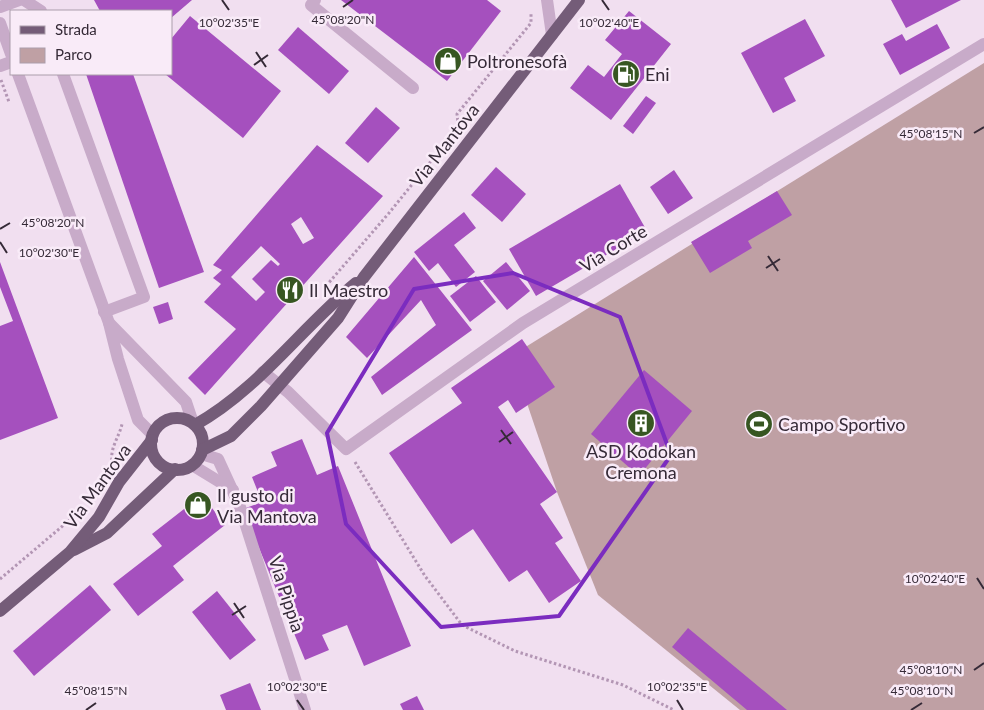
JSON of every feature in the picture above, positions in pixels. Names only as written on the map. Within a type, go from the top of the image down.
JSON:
[{"type":"main road","name":"Via Mantova","points":[[201,452],[231,436],[281,385],[338,318],[364,276],[579,0]]},
{"type":"main road","name":"Via Mantova","points":[[194,424],[213,415],[264,372],[332,302],[364,276]]},
{"type":"main road","points":[[178,418],[194,424],[202,436],[201,452],[192,465],[175,469],[167,467],[154,456],[152,438],[158,426],[171,419],[178,418]]},
{"type":"main road","name":"Via Mantova","points":[[0,611],[70,552],[99,517],[119,482],[152,438]]},
{"type":"main road","name":"Via Mantova","points":[[70,552],[107,533],[175,469]]},
{"type":"street","points":[[0,7],[19,0]]},
{"type":"street","points":[[24,0],[39,10]]},
{"type":"street","points":[[315,0],[311,5],[413,88]]},
{"type":"street","points":[[547,0],[552,35]]},
{"type":"street","points":[[0,23],[10,51]]},
{"type":"street","name":"Via Corte","points":[[346,449],[523,323],[984,44]]},
{"type":"street","points":[[18,75],[107,318],[138,420],[152,438]]},
{"type":"street","points":[[63,75],[144,297],[107,318]]},
{"type":"street","points":[[107,318],[186,402],[194,424]]},
{"type":"street","points":[[264,372],[281,385],[346,449]]},
{"type":"street","name":"Via Pippia","points":[[201,452],[218,459],[233,490],[305,710]]},
{"type":"street","points":[[192,465],[233,490]]},
{"type":"path","points":[[326,287],[451,136],[458,123],[457,114],[531,23],[532,8]]},
{"type":"path","points":[[109,467],[112,460],[113,445],[122,426],[121,418]]},
{"type":"path","points":[[346,449],[425,576],[462,625],[515,651],[622,685],[674,710]]},
{"type":"path","points":[[0,578],[92,501]]},
{"type":"highlighted area","points":[[513,273],[620,317],[671,455],[559,616],[441,627],[346,524],[327,433],[414,289]]},
{"type":"green space","name":"Campo Sportivo","points":[[984,63],[984,710],[740,710],[598,595],[557,492],[511,356]]},
{"type":"building","points":[[94,0],[192,0],[172,17],[172,10],[99,10]]},
{"type":"building","points":[[341,0],[487,0],[501,11],[447,81]]},
{"type":"building","points":[[891,0],[961,0],[906,28]]},
{"type":"building","points":[[629,11],[671,44],[611,120],[570,88],[588,65],[604,77],[622,54],[605,40]]},
{"type":"building","points":[[190,16],[281,91],[243,138],[166,75],[172,75],[172,38]]},
{"type":"building","points":[[805,19],[825,56],[784,78],[796,101],[773,113],[741,53]]},
{"type":"building","points":[[937,24],[950,48],[900,75],[883,44],[902,34],[906,41]]},
{"type":"building","points":[[298,27],[349,71],[329,94],[278,50]]},
{"type":"building","points":[[86,75],[133,75],[204,272],[159,288]]},
{"type":"building","points":[[646,96],[656,103],[633,134],[623,126]]},
{"type":"building","points":[[376,107],[400,128],[368,163],[345,143]]},
{"type":"building","points":[[317,145],[383,196],[205,395],[188,378],[236,329],[204,302],[221,284],[213,278],[222,270],[213,265]],"holes":[[[301,217],[314,238],[303,244],[291,224]],[[261,246],[280,264],[278,266],[271,260],[252,279],[265,292],[256,301],[231,277]]]},
{"type":"building","points":[[496,167],[526,194],[502,222],[471,195]]},
{"type":"building","points":[[674,170],[693,198],[668,214],[650,187]]},
{"type":"building","points":[[620,184],[647,231],[536,296],[509,249]]},
{"type":"building","points":[[777,191],[792,215],[748,241],[752,248],[710,273],[691,242]]},
{"type":"building","points":[[464,212],[476,228],[454,245],[475,272],[456,287],[438,263],[429,271],[414,252]]},
{"type":"building","points":[[414,257],[472,330],[382,395],[371,377],[436,325],[421,300],[367,358],[346,337]]},
{"type":"building","points":[[0,262],[58,418],[0,440],[0,326],[13,321],[0,287]]},
{"type":"building","points":[[506,262],[530,291],[507,310],[483,281]]},
{"type":"building","points":[[476,276],[496,302],[470,322],[450,296]]},
{"type":"building","points":[[168,302],[173,319],[159,324],[153,307]]},
{"type":"building","points":[[522,339],[555,387],[516,413],[508,400],[498,407],[557,492],[540,504],[563,538],[555,543],[581,581],[549,603],[527,570],[509,582],[473,529],[451,544],[389,453],[462,403],[451,388]]},
{"type":"building","name":"ASD Kodokan Cremona","points":[[644,370],[692,411],[639,476],[591,434]]},
{"type":"building","points":[[302,439],[317,475],[338,466],[411,646],[364,666],[347,625],[322,635],[329,650],[305,660],[243,509],[262,502],[252,477],[277,466],[271,452]]},
{"type":"building","points":[[202,495],[225,525],[173,566],[184,580],[138,616],[113,584],[162,546],[152,534]]},
{"type":"building","points":[[90,585],[111,610],[34,676],[13,651]]},
{"type":"building","points":[[217,591],[256,640],[230,660],[192,612]]},
{"type":"building","points":[[688,628],[787,710],[747,710],[672,647]]},
{"type":"building","points":[[250,683],[261,710],[226,710],[220,695]]},
{"type":"building","points":[[417,696],[424,710],[403,710],[400,704]]},
{"type":"place","name":"Poltronesofà","points":[[448,61]]},
{"type":"place","name":"Eni","points":[[626,74]]},
{"type":"place","name":"Il Maestro","points":[[290,290]]},
{"type":"place","name":"ASD Kodokan Cremona","points":[[641,423]]},
{"type":"place","name":"Campo Sportivo","points":[[759,424]]},
{"type":"place","name":"Il gusto di Via Mantova","points":[[198,505]]}]
